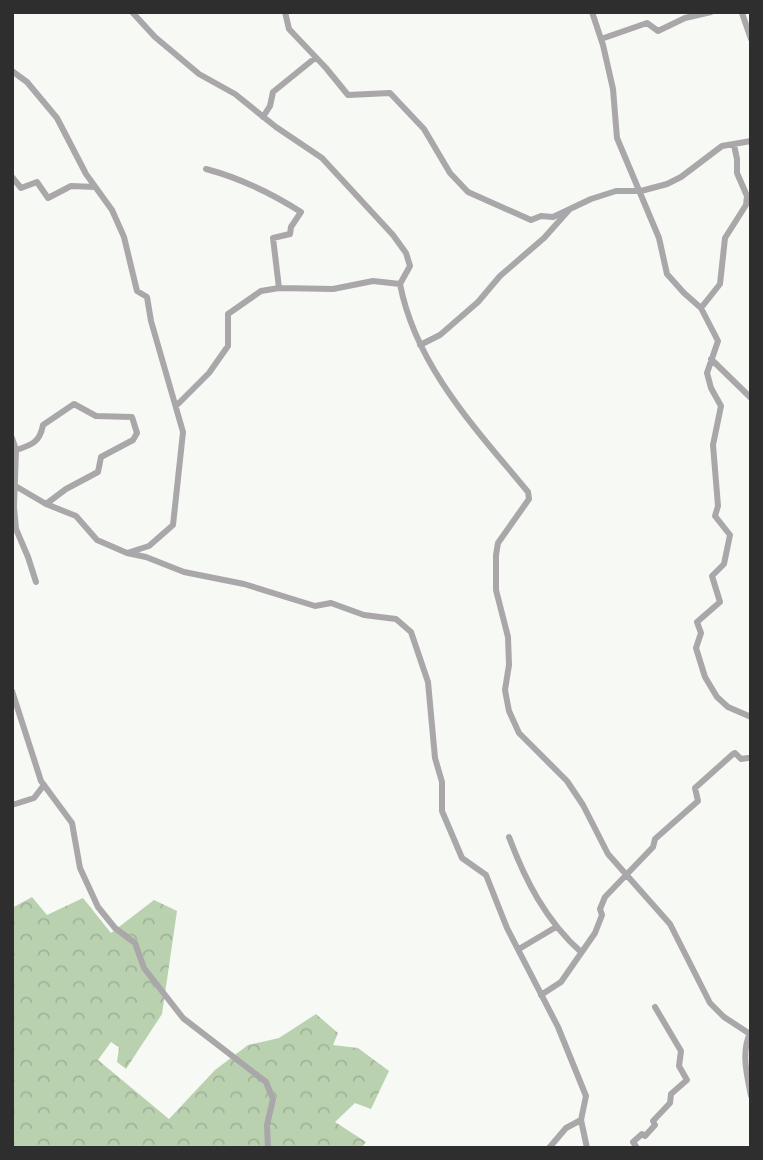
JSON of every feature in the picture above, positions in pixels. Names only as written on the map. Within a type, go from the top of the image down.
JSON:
[{"type":"street","points":[[132,12],[155,37],[199,74],[235,94],[322,158],[393,236],[410,260],[407,274],[400,284]]},
{"type":"street","points":[[285,12],[289,29],[348,94],[390,93],[424,129],[450,173],[468,192],[531,220],[541,216],[553,216],[616,191],[641,191],[681,177],[722,146],[751,141]]},
{"type":"street","points":[[592,12],[612,89],[617,138],[659,238],[667,274],[701,308],[718,341],[707,376],[721,406],[720,422],[714,433],[713,446],[718,506],[715,516],[730,536],[724,564],[712,576],[720,603],[697,622],[701,633],[696,648],[705,677],[717,697],[729,707],[751,718]]},
{"type":"street","points":[[601,39],[647,23],[658,31],[685,18],[710,12]]},
{"type":"street","points":[[732,13],[742,12],[751,39]]},
{"type":"street","points":[[264,117],[273,92],[315,58]]},
{"type":"street","points":[[12,71],[27,82],[57,118],[94,187],[112,209],[124,237],[137,291],[147,297],[151,321],[183,432],[173,525],[149,546],[127,553]]},
{"type":"street","points":[[701,308],[720,284],[725,239],[746,205],[747,196],[737,173],[734,145]]},
{"type":"street","points":[[206,169],[236,177],[256,189],[274,195],[301,212],[291,227],[290,234],[273,238],[279,288]]},
{"type":"street","points":[[12,177],[22,188],[36,181],[48,198],[71,186],[94,187]]},
{"type":"street","points":[[421,345],[440,335],[478,302],[500,276],[544,238],[570,209]]},
{"type":"street","points":[[176,406],[209,373],[228,346],[228,314],[261,291],[279,288],[333,289],[373,281],[400,284]]},
{"type":"street","points":[[400,284],[421,345],[450,394],[528,492],[528,504],[498,543],[496,555],[496,590],[508,637],[509,665],[505,690],[509,711],[519,733],[567,780],[608,854],[670,923],[710,1003],[724,1017],[750,1033],[745,1063],[751,1096]]},
{"type":"street","points":[[711,359],[751,398]]},
{"type":"street","points":[[16,450],[34,445],[41,436],[43,425],[74,404],[96,416],[132,417],[137,433],[132,440],[101,457],[98,472],[66,489],[46,505]]},
{"type":"street","points":[[12,438],[16,450],[14,529],[36,582]]},
{"type":"street","points":[[14,484],[46,505],[76,516],[97,540],[127,553],[146,557],[184,572],[244,584],[315,606],[331,603],[364,615],[396,619],[411,632],[428,682],[435,758],[442,782],[442,811],[462,858],[486,875],[558,1027],[586,1096],[581,1120],[587,1148]]},
{"type":"street","points":[[12,691],[44,785],[72,822],[80,868],[99,907],[115,928],[135,943],[144,968],[183,1018],[267,1082],[273,1099],[267,1125],[268,1148]]},
{"type":"street","points":[[541,995],[561,982],[600,923],[600,909],[605,897],[653,847],[655,839],[698,801],[695,788],[733,754],[741,759],[748,758]]},
{"type":"street","points":[[12,805],[34,798],[44,785]]},
{"type":"street","points":[[509,837],[519,866],[556,927],[581,952]]},
{"type":"street","points":[[519,949],[556,927]]},
{"type":"street","points":[[637,1148],[633,1142],[642,1134],[645,1136],[655,1125],[653,1121],[670,1103],[671,1094],[687,1080],[678,1066],[681,1051],[656,1007]]},
{"type":"street","points":[[549,1148],[566,1128],[581,1120]]},
{"type":"green space","points":[[32,897],[47,915],[83,898],[111,933],[154,900],[177,911],[162,1014],[126,1069],[117,1062],[119,1047],[111,1042],[98,1060],[169,1119],[215,1070],[248,1045],[279,1038],[316,1014],[338,1033],[333,1045],[358,1048],[389,1071],[371,1109],[355,1103],[335,1122],[366,1142],[361,1148],[12,1148],[12,908]]}]
